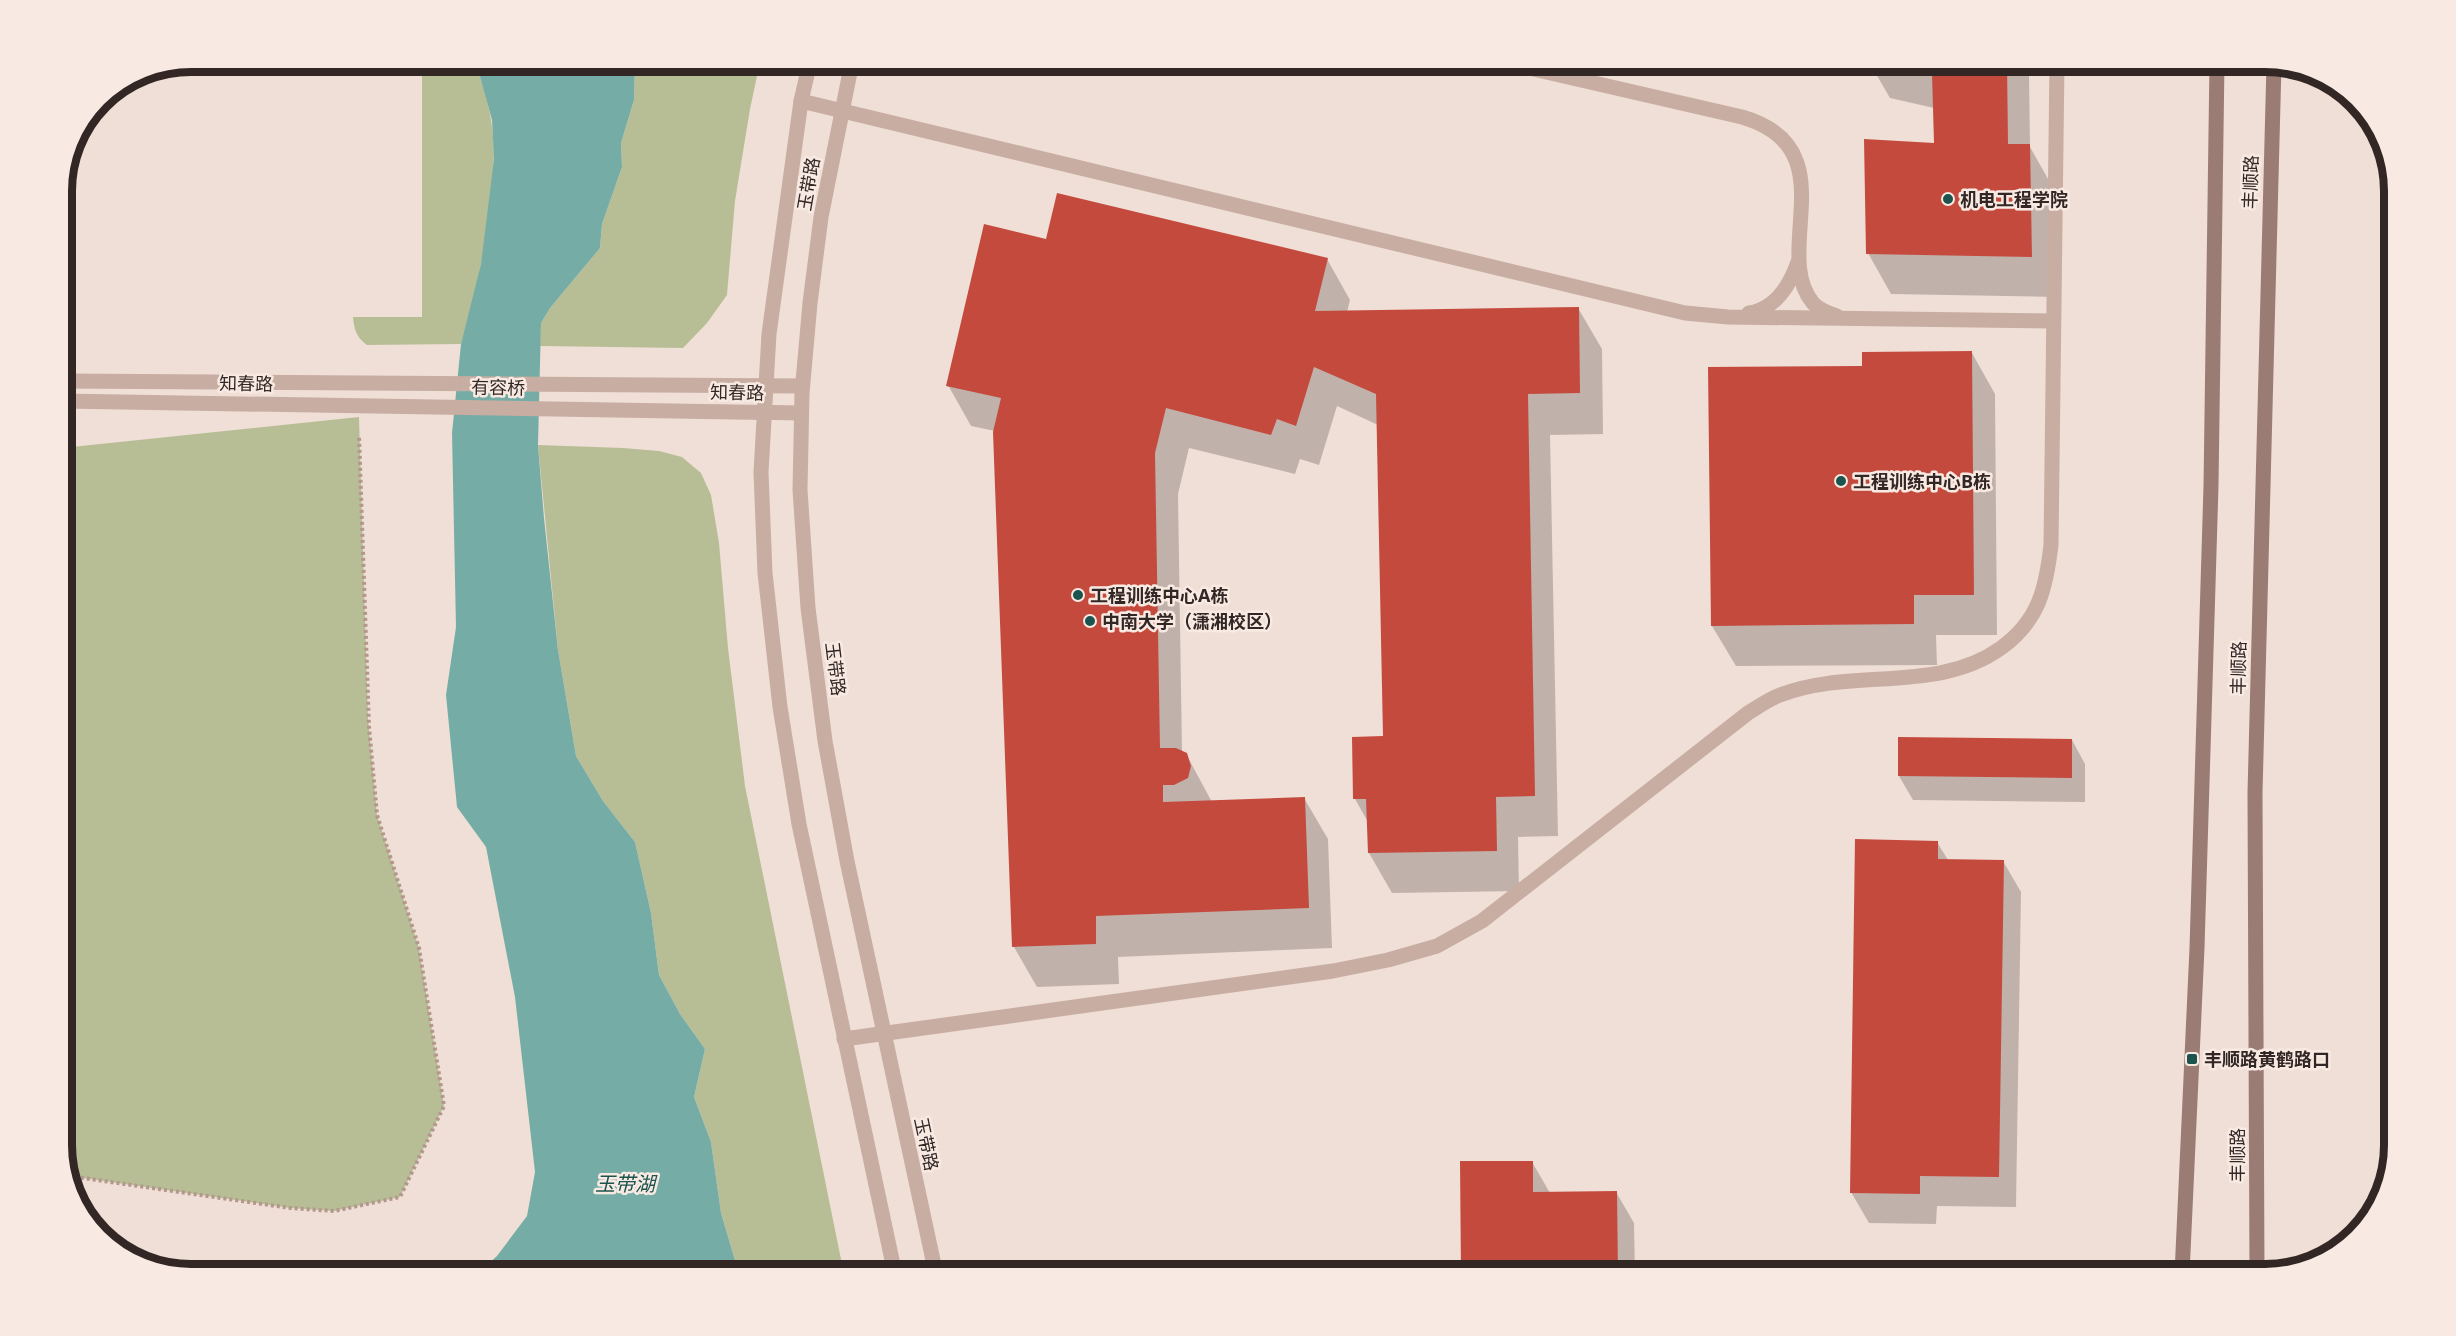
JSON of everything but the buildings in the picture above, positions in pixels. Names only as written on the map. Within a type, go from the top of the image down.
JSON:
[{"type":"main road","points":[[2183,1264],[2197,948],[2211,486],[2217,72]]},
{"type":"main road","name":"丰顺路","points":[[2257,1264],[2255,793],[2274,73]]},
{"type":"street","points":[[808,72],[801,100],[769,334],[761,472],[765,573],[780,707],[799,824],[893,1264]]},
{"type":"street","name":"玉带路","points":[[850,72],[821,217],[802,386],[800,490],[808,608],[825,741],[847,861],[934,1264]]},
{"type":"street","points":[[1546,72],[1758,122],[1775,134],[1788,148],[1797,165],[1802,187],[1800,257],[1806,292],[1814,304],[1824,312],[1843,319]]},
{"type":"street","points":[[844,1039],[1286,978],[1389,960],[1437,946],[1482,921],[1748,713],[1779,695],[1815,685],[1932,675],[1963,668],[1992,654],[2018,636],[2036,610],[2047,578],[2051,544],[2057,72]]},
{"type":"street","points":[[801,100],[1664,309],[1728,317],[2053,321]]},
{"type":"street","points":[[1728,317],[1756,312],[1778,298],[1787,287],[1800,257]]},
{"type":"street","points":[[72,381],[802,386]]},
{"type":"street","name":"知春路","points":[[72,401],[430,406]]},
{"type":"street","name":"有容桥","points":[[430,406],[565,408]]},
{"type":"street","name":"知春路","points":[[565,408],[801,413]]},
{"type":"path","points":[[76,1177],[290,1208],[334,1211],[400,1197],[444,1106],[419,948],[378,815],[369,728],[358,404]]},
{"type":"green space","points":[[422,72],[479,72],[490,113],[494,145],[493,173],[487,232],[475,292],[461,344],[367,345],[357,333],[353,317],[422,317]]},
{"type":"green space","points":[[635,72],[758,72],[735,201],[727,295],[707,323],[683,348],[540,346],[541,323],[550,308],[600,248],[602,224],[622,167],[621,143],[634,100]]},
{"type":"green space","points":[[359,417],[368,718],[377,815],[419,948],[444,1106],[400,1197],[334,1211],[290,1208],[76,1177],[72,1153],[72,447]]},
{"type":"green space","points":[[538,445],[659,451],[682,457],[701,473],[711,495],[719,543],[728,648],[745,786],[842,1264],[736,1264],[721,1213],[711,1142],[694,1097],[705,1049],[680,1014],[659,975],[651,913],[635,842],[603,801],[576,756],[558,650]]},
{"type":"water","name":"玉带湖","points":[[479,72],[635,72],[634,100],[621,143],[622,167],[602,224],[600,248],[550,308],[541,323],[538,445],[544,518],[558,650],[576,756],[603,801],[635,842],[651,913],[659,975],[680,1014],[705,1049],[694,1097],[711,1142],[721,1213],[736,1264],[488,1264],[497,1256],[527,1216],[535,1172],[515,997],[486,847],[457,807],[446,695],[456,627],[452,433],[461,344],[481,264],[494,159],[492,120]]},
{"type":"place","name":"机电工程学院","points":[[1948,199]]},
{"type":"place","name":"工程训练中心B栋","points":[[1841,481]]},
{"type":"place","name":"工程训练中心A栋","points":[[1078,595]]},
{"type":"place","name":"中南大学（潇湘校区）","points":[[1090,621]]},
{"type":"place","name":"丰顺路黄鹤路口","points":[[2192,1059]]}]
